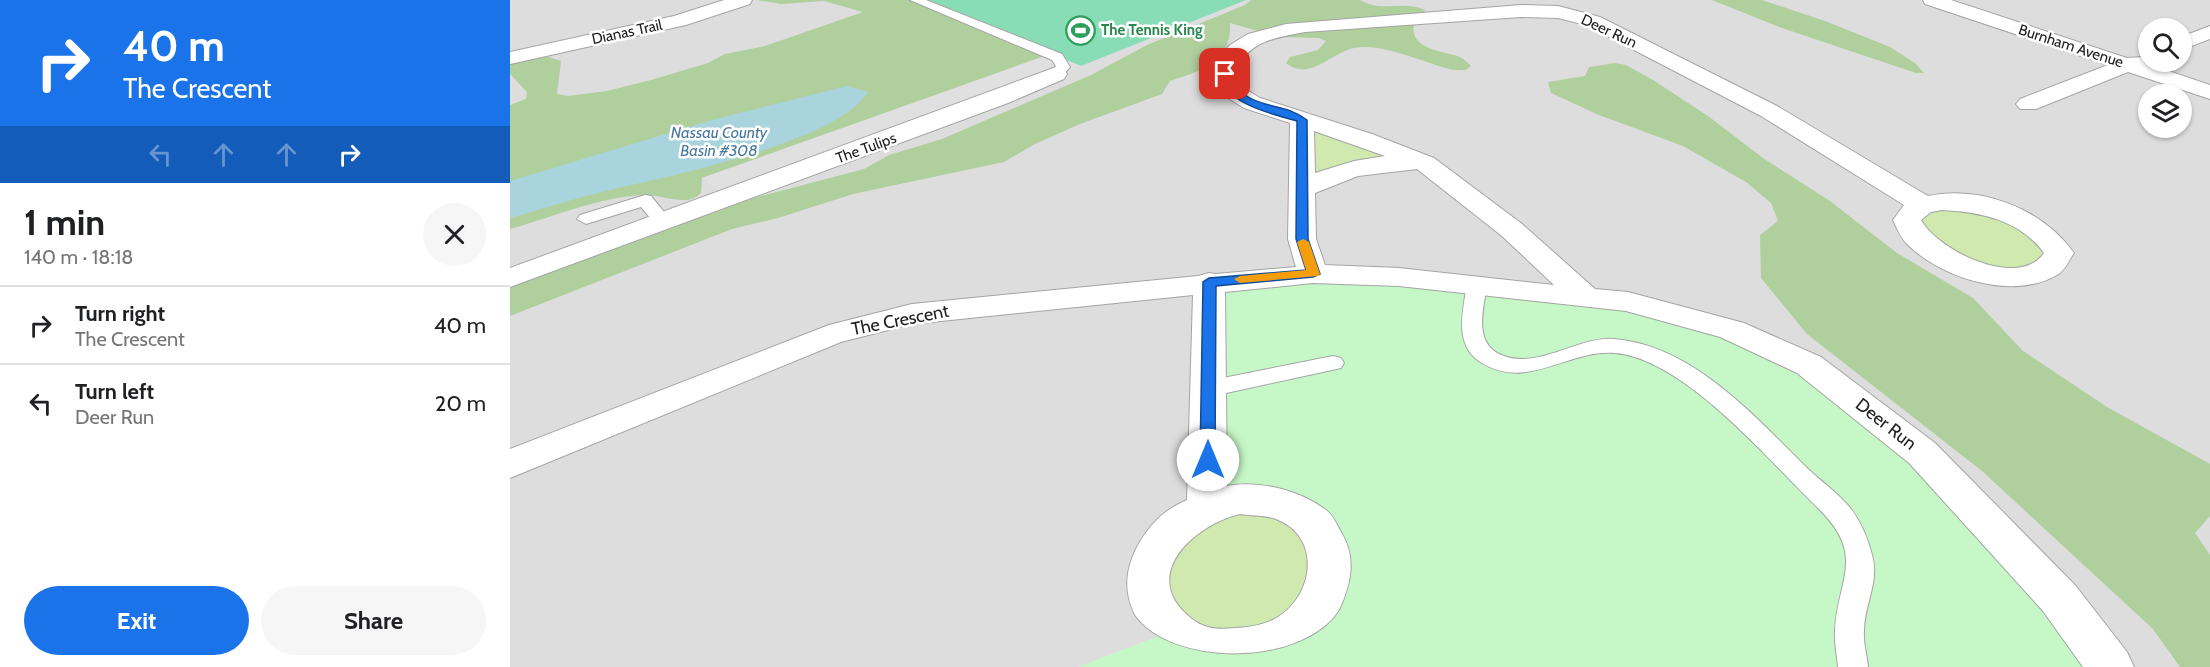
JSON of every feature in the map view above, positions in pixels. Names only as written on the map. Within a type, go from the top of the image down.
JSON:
[{"type":"street","name":"Dianas Trail","points":[[510,58],[696,16],[743,0]]},
{"type":"street","name":"Burnham Avenue","points":[[1932,0],[2210,92]]},
{"type":"street","name":"Deer Run","points":[[1587,297],[1512,230],[1425,163],[1363,139],[1252,104],[1236,93],[1227,82],[1225,74],[1231,57],[1244,46],[1275,32],[1305,26],[1521,11],[1558,12],[1593,21],[1770,111],[1923,205]]},
{"type":"street","points":[[2192,39],[2210,32]]},
{"type":"street","points":[[2028,104],[2138,61]]},
{"type":"street","name":"The Tulips","points":[[510,278],[1000,99],[1056,74]]},
{"type":"street","points":[[1302,120],[1302,239],[1313,274]]},
{"type":"street","points":[[1302,190],[1328,176],[1365,166],[1425,163]]},
{"type":"street","name":"Deer Run","points":[[1313,274],[1368,275],[1477,284],[1587,297],[1661,309],[1732,330],[1809,364],[1922,453],[2059,598],[2110,667]]},
{"type":"street","name":"The Crescent","points":[[510,464],[829,335],[902,316],[1209,282],[1313,274]]},
{"type":"street","points":[[1207,507],[1209,282]]},
{"type":"lane","name":"The Tulips","points":[[916,0],[1057,57],[1063,67],[1056,74]]},
{"type":"lane","points":[[586,219],[645,200],[663,222]]},
{"type":"lane","points":[[1477,284],[1471,333],[1479,351],[1491,360],[1508,366],[1524,368],[1580,349],[1603,345],[1639,351],[1661,358],[1689,376],[1755,431],[1843,518],[1861,562],[1849,631],[1853,667]]},
{"type":"lane","points":[[1208,389],[1333,363]]},
{"type":"shaded area","points":[[510,0],[2210,0],[2210,667],[510,667]]},
{"type":"shaded area","points":[[1050,54],[1081,66],[729,198],[702,178]]},
{"type":"green space","points":[[757,0],[915,0],[1052,55],[702,178],[701,193],[689,200],[651,195],[610,199],[510,229],[510,105],[526,99],[527,92],[510,74],[510,61],[543,55],[561,61],[557,94],[568,96],[607,91],[708,63],[725,54],[765,46],[863,12],[824,1],[781,4]]},
{"type":"green space","name":"The Tennis King","points":[[913,0],[1246,0],[1081,66]]},
{"type":"green space","points":[[1251,0],[1360,0],[1376,6],[1417,7],[1425,10],[1414,25],[1417,40],[1430,48],[1460,57],[1471,66],[1466,70],[1453,70],[1390,50],[1365,47],[1345,51],[1312,68],[1295,68],[1286,63],[1290,57],[1318,50],[1326,41],[1319,38],[1279,37],[1230,23],[1226,47],[1213,63],[1204,69],[1170,81],[1162,94],[1080,124],[1035,144],[1004,162],[853,194],[778,218],[732,229],[510,316],[510,284],[730,204],[864,169],[889,155],[942,139],[1091,75],[1147,45],[1245,5]]},
{"type":"green space","points":[[1712,0],[1762,0],[1825,21],[1890,47],[1915,63],[1924,73],[1916,73],[1782,28]]},
{"type":"green space","points":[[1615,63],[1626,65],[1653,80],[1708,116],[1763,158],[1830,201],[1897,253],[1973,298],[2023,351],[2107,407],[2210,464],[2210,516],[2195,533],[2210,555],[2210,667],[2180,667],[2153,629],[1982,471],[1807,334],[1761,278],[1760,235],[1778,221],[1771,203],[1746,182],[1683,146],[1599,115],[1551,93],[1548,82],[1585,76],[1589,67]]},
{"type":"green space","points":[[1302,119],[1425,163],[1386,163],[1302,190]]},
{"type":"green space","points":[[1965,203],[2051,239],[2045,272],[1955,264],[1912,211]]},
{"type":"green space","points":[[1224,281],[1477,284],[1732,330],[1922,453],[2110,667],[1078,667],[1172,631],[1295,630],[1323,534],[1223,502]]},
{"type":"green space","points":[[1233,500],[1323,534],[1304,624],[1181,637],[1149,567]]},
{"type":"water","name":"Nassau County Basin #308","points":[[847,86],[868,92],[850,111],[821,128],[785,143],[702,168],[587,196],[510,218],[510,181],[712,120]]},
{"type":"slow traffic","points":[[1240,279],[1313,274],[1303,242]]},
{"type":"place","name":"The Tennis King","points":[[1080,30]]},
{"type":"route","points":[[1208,460],[1209,282],[1313,274],[1302,239],[1302,120],[1252,104],[1236,93],[1227,82],[1225,74]]}]
